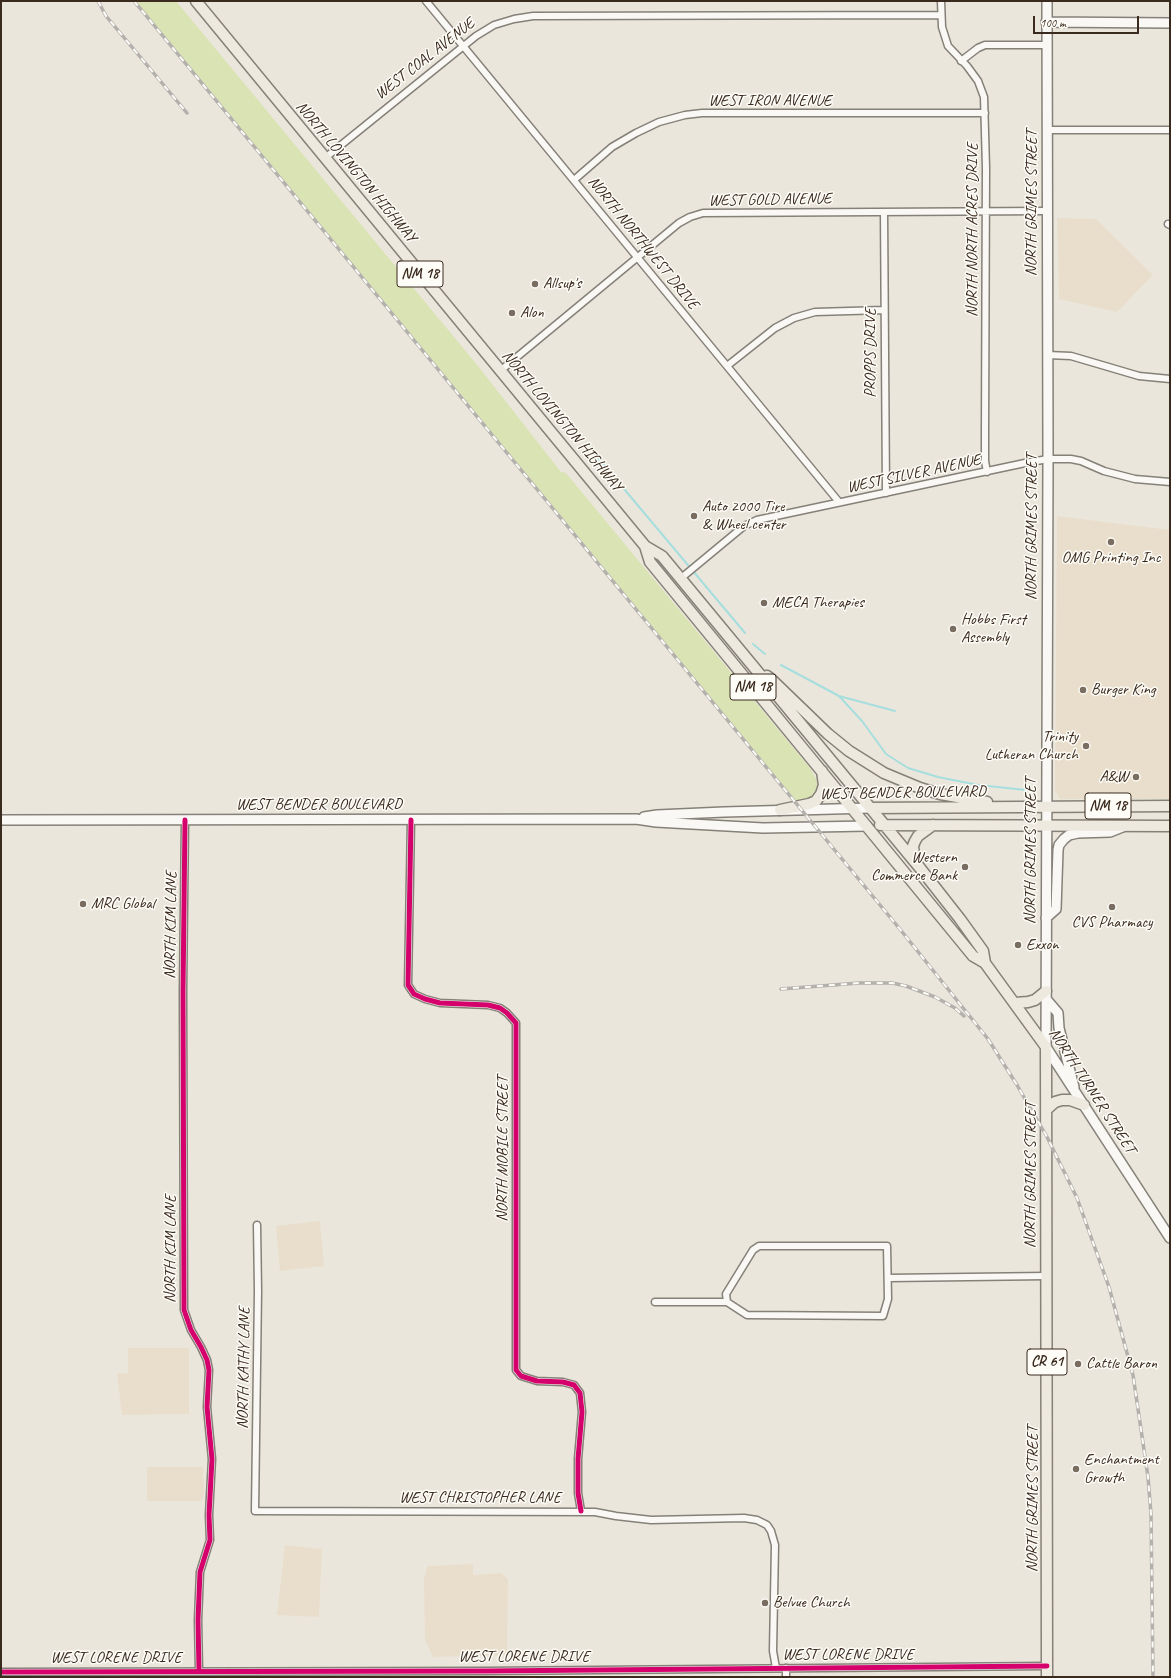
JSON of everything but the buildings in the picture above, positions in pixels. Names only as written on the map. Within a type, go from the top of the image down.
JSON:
[{"type":"main road","name":"NORTH LOVINGTON HIGHWAY","points":[[196,1],[645,546],[662,556],[870,808]]},
{"type":"main road","name":"NORTH GRIMES STREET","points":[[1046,1],[1048,460],[1046,806],[1047,1677]]},
{"type":"main road","points":[[1046,22],[1170,23]]},
{"type":"main road","name":"NORTH LOVINGTON HIGHWAY","points":[[645,546],[650,562],[867,826]]},
{"type":"main road","points":[[756,671],[771,678],[828,734],[849,751],[884,773],[920,788],[940,794],[1010,807]]},
{"type":"main road","points":[[780,810],[810,804],[816,801],[821,794],[824,785],[822,771]]},
{"type":"main road","name":"WEST BENDER BOULEVARD","points":[[636,819],[657,815],[780,810],[1046,806],[1170,806]]},
{"type":"main road","name":"NORTH TURNER STREET","points":[[870,808],[960,919],[983,951],[985,963]]},
{"type":"main road","name":"WEST BENDER BOULEVARD","points":[[1,820],[636,819],[656,822],[763,828],[884,825],[1046,824],[1170,826]]},
{"type":"main road","points":[[920,868],[914,854],[913,846],[918,836],[933,825]]},
{"type":"main road","points":[[1046,918],[1056,909],[1059,844],[1069,835],[1078,833],[1110,832],[1128,825]]},
{"type":"main road","name":"NORTH TURNER STREET","points":[[867,826],[973,956],[985,963],[1015,1003],[1046,1047],[1170,1238]]},
{"type":"main road","points":[[1015,1003],[1028,1002],[1046,995],[1058,1013],[1059,1028],[1069,1062],[1075,1092]]},
{"type":"main road","points":[[1046,1110],[1055,1102],[1062,1100],[1070,1100],[1084,1105]]},
{"type":"street","name":"NORTH NORTHWEST DRIVE","points":[[426,1],[839,502]]},
{"type":"street","name":"NORTH NORTH ACRES DRIVE","points":[[941,1],[944,36],[948,46],[970,71],[982,88],[984,97],[986,211],[985,461],[987,472]]},
{"type":"street","name":"WEST COAL AVENUE","points":[[325,158],[476,36],[494,25],[514,19],[533,16],[941,15]]},
{"type":"street","points":[[961,60],[985,45],[1046,45]]},
{"type":"street","name":"WEST IRON AVENUE","points":[[574,180],[612,147],[659,122],[685,115],[985,113]]},
{"type":"street","points":[[1047,130],[1170,130]]},
{"type":"street","name":"WEST GOLD AVENUE","points":[[500,371],[679,223],[690,217],[703,213],[1047,211]]},
{"type":"street","name":"PROPPS DRIVE","points":[[884,212],[886,493]]},
{"type":"street","points":[[728,366],[775,328],[794,318],[815,312],[884,310]]},
{"type":"street","points":[[1047,354],[1071,356],[1139,376],[1170,379]]},
{"type":"street","name":"WEST SILVER AVENUE","points":[[680,578],[744,526],[757,520],[1048,460],[1071,459],[1081,461],[1104,471],[1135,479],[1170,482]]},
{"type":"street","name":"NORTH KIM LANE","points":[[185,820],[183,991],[184,1310],[191,1330],[207,1360],[209,1370],[208,1407],[212,1459],[209,1515],[210,1540],[200,1572],[198,1620],[199,1671]]},
{"type":"street","name":"NORTH MOBILE STREET","points":[[411,820],[408,985],[414,994],[440,1003],[482,1004],[500,1008],[516,1023],[516,1370],[521,1376],[537,1381],[563,1382],[574,1385],[580,1393],[582,1412],[578,1459],[578,1493],[581,1511]]},
{"type":"street","name":"NORTH KATHY LANE","points":[[255,1511],[258,1291],[257,1225]]},
{"type":"street","points":[[655,1302],[727,1302],[747,1315],[883,1316],[888,1299],[887,1246],[763,1245],[753,1250],[746,1260],[726,1294],[727,1302]]},
{"type":"street","points":[[888,1278],[1047,1276]]},
{"type":"street","name":"WEST CHRISTOPHER LANE","points":[[255,1511],[581,1511],[651,1520],[744,1518],[757,1520],[766,1525],[771,1531],[775,1545],[773,1651],[776,1668]]},
{"type":"street","name":"WEST LORENE DRIVE","points":[[1,1672],[142,1674],[199,1671],[523,1674],[776,1668],[1047,1666]]},
{"type":"street","points":[[786,1668],[786,1677]]},
{"type":"shaded area","points":[[1057,218],[1096,219],[1153,275],[1117,312],[1059,299]]},
{"type":"shaded area","points":[[1057,516],[1170,530],[1170,799],[1060,799],[1055,790]]},
{"type":"shaded area","points":[[320,1221],[324,1266],[280,1271],[276,1226]]},
{"type":"shaded area","points":[[128,1348],[189,1348],[189,1414],[122,1415],[117,1374],[128,1373]]},
{"type":"shaded area","points":[[147,1467],[203,1467],[204,1493],[202,1501],[147,1501]]},
{"type":"shaded area","points":[[285,1545],[322,1549],[319,1617],[277,1615]]},
{"type":"shaded area","points":[[473,1564],[473,1575],[501,1573],[508,1579],[507,1655],[433,1657],[425,1640],[424,1579],[427,1566]]},
{"type":"green space","points":[[136,1],[176,1],[478,366],[561,472],[566,473],[810,768],[817,781],[818,789],[815,796],[809,802],[797,802]]},
{"type":"waterway","points":[[593,452],[745,633]]},
{"type":"waterway","points":[[753,644],[765,654]]},
{"type":"waterway","points":[[781,665],[839,696],[895,711]]},
{"type":"waterway","points":[[839,696],[862,721],[886,754],[908,768],[938,777],[978,785],[1036,791]]},
{"type":"railway","points":[[98,1],[106,16],[187,113]]},
{"type":"railway","points":[[134,1],[899,928],[988,1039],[1017,1085],[1047,1137],[1077,1198],[1109,1287],[1133,1375],[1148,1477],[1151,1514],[1153,1677]]},
{"type":"railway","points":[[781,989],[859,983],[892,983],[906,986],[935,997],[955,1008],[964,1016]]},
{"type":"cycle path","points":[[185,820],[183,991],[184,1310],[191,1330],[207,1360],[209,1370],[207,1407],[212,1459],[209,1515],[210,1540],[200,1572],[198,1620],[199,1671]]},
{"type":"cycle path","points":[[411,820],[408,985],[414,994],[440,1003],[488,1005],[500,1008],[516,1023],[516,1370],[521,1376],[537,1381],[563,1382],[574,1385],[580,1393],[582,1412],[578,1459],[578,1493],[581,1511]]},
{"type":"cycle path","points":[[1,1672],[486,1671],[1047,1666]]},
{"type":"place","name":"Allsup's","points":[[535,284]]},
{"type":"place","name":"Alon","points":[[512,313]]},
{"type":"place","name":"Auto 2000 Tire & Wheel center","points":[[694,516]]},
{"type":"place","name":"OMG Printing Inc","points":[[1111,542]]},
{"type":"place","name":"MECA Therapies","points":[[764,603]]},
{"type":"place","name":"Hobbs First Assembly","points":[[953,629]]},
{"type":"place","name":"Burger King","points":[[1083,690]]},
{"type":"place","name":"Trinity Lutheran Church","points":[[1086,746]]},
{"type":"place","name":"A&W","points":[[1136,777]]},
{"type":"place","name":"Western Commerce Bank","points":[[965,867]]},
{"type":"place","name":"MRC Global","points":[[83,904]]},
{"type":"place","name":"CVS Pharmacy","points":[[1112,907]]},
{"type":"place","name":"Exxon","points":[[1018,945]]},
{"type":"place","name":"Cattle Baron","points":[[1078,1364]]},
{"type":"place","name":"Enchantment Growth","points":[[1076,1469]]},
{"type":"place","name":"Belvue Church","points":[[765,1603]]}]
